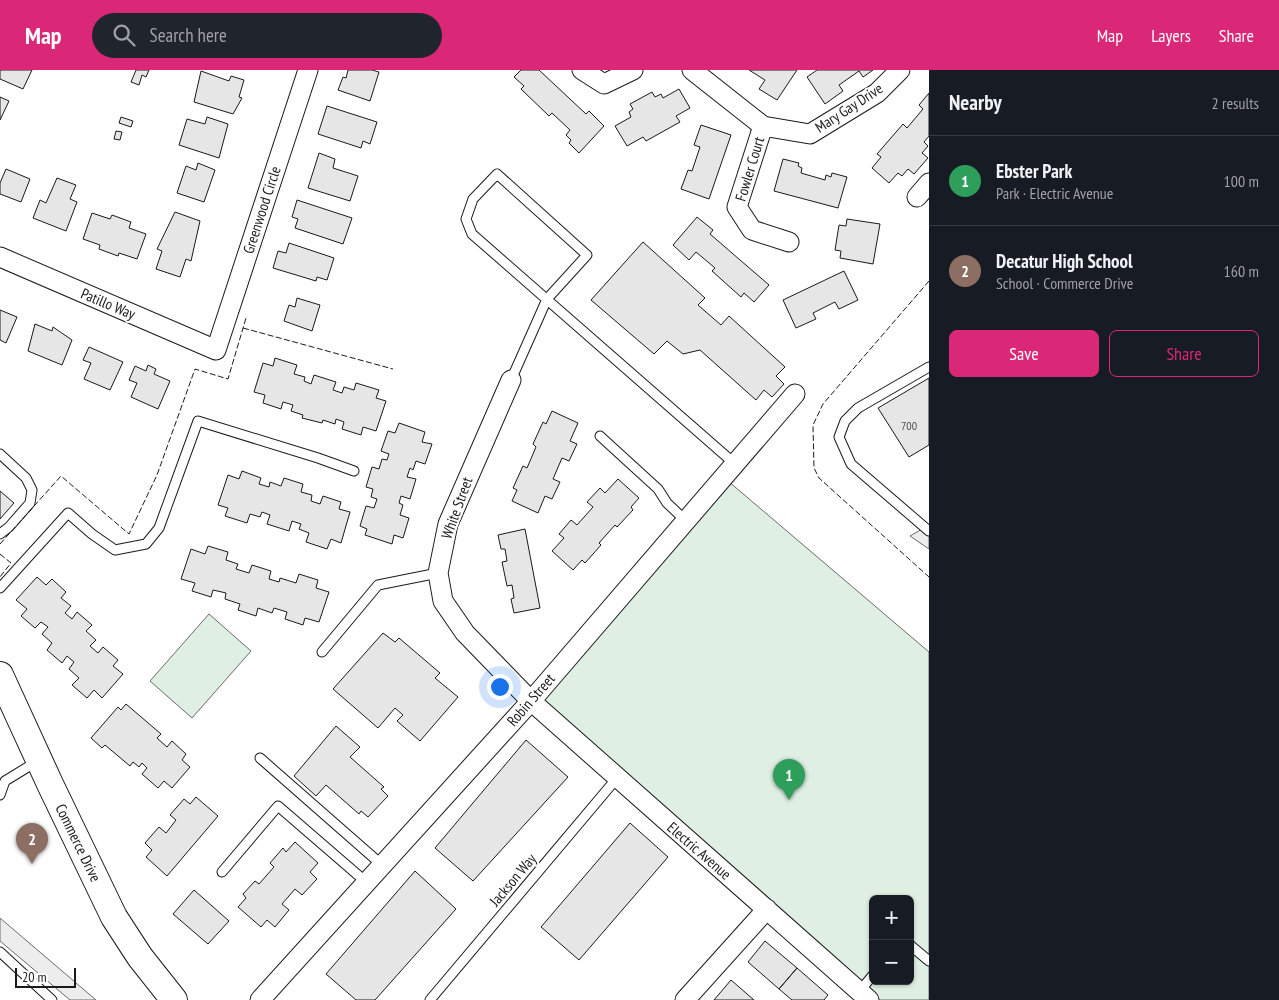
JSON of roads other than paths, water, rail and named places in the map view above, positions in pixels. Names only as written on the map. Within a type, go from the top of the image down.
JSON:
[{"type":"main road","name":"Commerce Drive","points":[[0,675],[114,918],[140,957],[174,1000]]},
{"type":"street","name":"Greenwood Circle","points":[[216,350],[308,70]]},
{"type":"street","points":[[582,70],[604,84],[633,70]]},
{"type":"street","name":"Mary Gay Drive","points":[[692,70],[763,126],[810,134],[877,93],[900,70]]},
{"type":"street","name":"Fowler Court","points":[[763,126],[737,207],[752,230],[789,242]]},
{"type":"street","name":"Patillo Way","points":[[0,257],[216,350]]},
{"type":"street","name":"White Street","points":[[511,380],[448,524],[438,573],[443,602],[465,633],[530,701]]},
{"type":"street","name":"Robin Street","points":[[260,1000],[530,701],[795,394]]},
{"type":"street","name":"Electric Avenue","points":[[530,701],[720,870],[767,909],[856,995]]},
{"type":"street","points":[[685,1000],[767,909]]},
{"type":"lane","points":[[511,380],[547,300],[586,255],[497,174],[474,200],[466,219],[472,234],[547,300],[735,464]]},
{"type":"lane","points":[[927,526],[851,464],[838,437],[845,421],[858,408],[929,367]]},
{"type":"lane","points":[[0,588],[68,513],[92,534],[115,550],[146,544],[158,528],[198,421],[354,471]]},
{"type":"lane","points":[[600,436],[658,489],[668,503],[686,520]]},
{"type":"lane","points":[[0,454],[26,478],[32,490],[30,504],[0,534]]},
{"type":"lane","points":[[322,652],[378,584],[438,573]]},
{"type":"lane","points":[[260,758],[382,865]]},
{"type":"lane","points":[[0,795],[5,780],[39,760]]},
{"type":"lane","name":"Jackson Way","points":[[430,1000],[617,778]]},
{"type":"lane","points":[[222,872],[278,806],[366,882]]},
{"type":"lane","points":[[914,948],[929,961]]},
{"type":"lane","points":[[0,952],[52,1000]]},
{"type":"lane","points":[[856,995],[869,980]]},
{"type":"place","name":"Ebster Park","points":[[789,800]]},
{"type":"place","name":"Decatur High School","points":[[32,864]]}]
